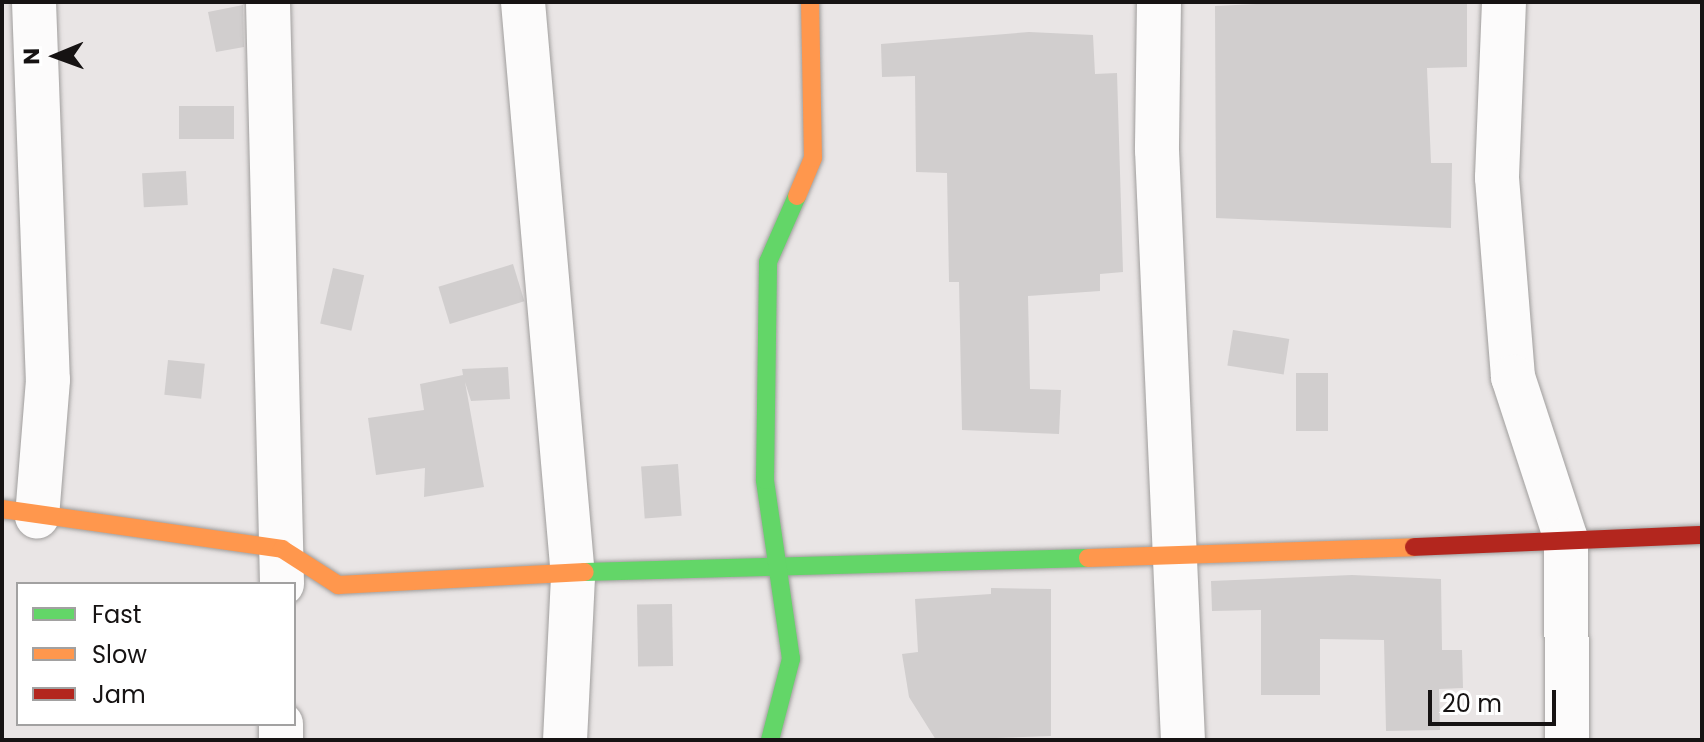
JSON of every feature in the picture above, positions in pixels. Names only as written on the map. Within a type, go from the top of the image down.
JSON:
[{"type":"street","points":[[34,2],[48,380],[19,513],[282,567],[338,585],[573,577],[781,561],[1181,557],[1702,535]]},
{"type":"street","points":[[268,2],[282,567]]},
{"type":"street","points":[[523,2],[573,577],[565,740]]},
{"type":"street","points":[[770,740],[791,659],[781,561],[765,480],[764,349],[768,262],[813,158],[810,2]]},
{"type":"street","points":[[1159,2],[1157,150],[1181,557],[1183,740]]},
{"type":"street","points":[[1504,2],[1497,178],[1513,377],[1566,539],[1567,740]]},
{"type":"building","points":[[1298,2],[1467,2],[1467,67],[1427,68],[1431,163],[1452,163],[1451,228],[1216,218],[1215,6]]},
{"type":"building","points":[[243,5],[244,47],[216,52],[208,12]]},
{"type":"building","points":[[1029,32],[1093,35],[1095,74],[1117,73],[1123,272],[1100,274],[1100,291],[1028,296],[1030,389],[1061,390],[1059,434],[962,430],[959,282],[949,282],[947,173],[916,172],[915,76],[882,77],[881,44]]},
{"type":"building","points":[[179,106],[234,106],[234,139],[179,139]]},
{"type":"building","points":[[186,171],[188,205],[144,207],[142,173]]},
{"type":"building","points":[[513,264],[524,301],[450,324],[438,287]]},
{"type":"building","points":[[333,268],[364,275],[351,331],[320,324]]},
{"type":"building","points":[[1233,330],[1289,339],[1284,374],[1227,366]]},
{"type":"building","points":[[168,360],[205,364],[201,399],[164,395]]},
{"type":"building","points":[[508,367],[510,399],[471,401],[465,382],[484,487],[424,497],[425,468],[376,475],[368,418],[424,410],[420,384],[463,375],[462,369]]},
{"type":"building","points":[[1296,373],[1328,373],[1328,431],[1296,431]]},
{"type":"building","points":[[678,464],[682,516],[645,518],[641,467]]},
{"type":"building","points":[[1352,575],[1441,579],[1442,650],[1462,650],[1463,688],[1439,689],[1440,730],[1386,731],[1384,640],[1320,639],[1320,695],[1261,695],[1261,610],[1212,611],[1211,581]]},
{"type":"building","points":[[991,588],[1051,589],[1051,736],[936,740],[909,697],[902,654],[918,652],[915,599],[991,594]]},
{"type":"building","points":[[672,604],[673,666],[638,667],[637,605]]},
{"type":"traffic: fast","points":[[770,740],[791,659],[765,480],[768,262],[797,196]]},
{"type":"traffic: fast","points":[[585,572],[1088,558]]},
{"type":"traffic: slow","points":[[797,196],[813,158],[810,2]]},
{"type":"traffic: slow","points":[[2,509],[282,549],[338,585],[585,572]]},
{"type":"traffic: slow","points":[[1088,558],[1414,547]]},
{"type":"traffic: jam","points":[[1414,547],[1702,535]]}]
